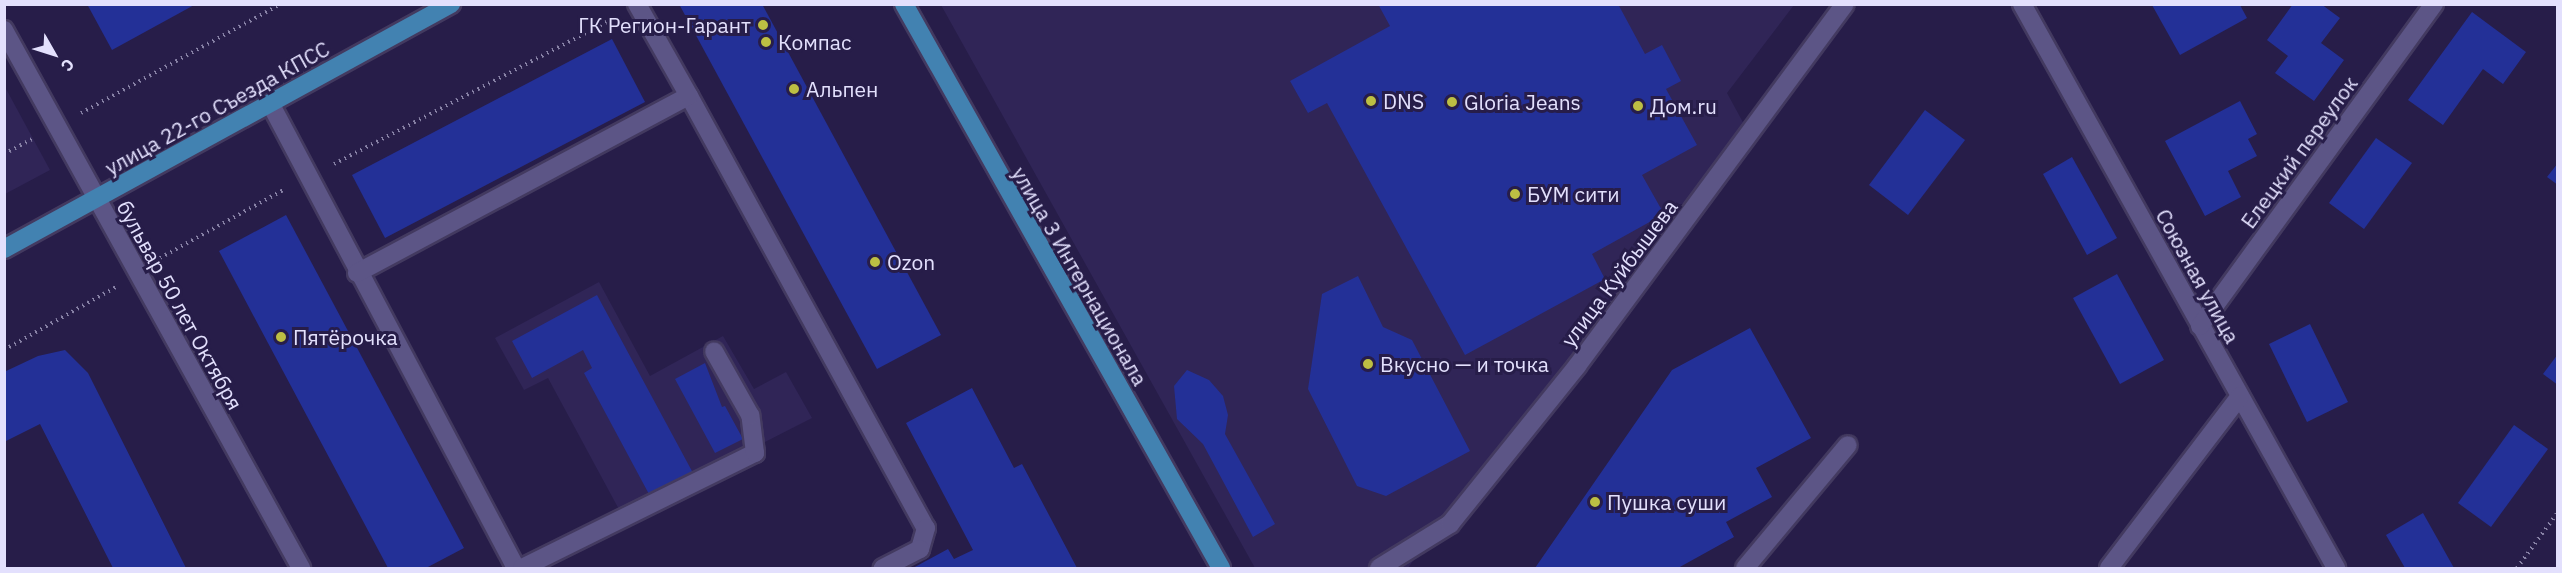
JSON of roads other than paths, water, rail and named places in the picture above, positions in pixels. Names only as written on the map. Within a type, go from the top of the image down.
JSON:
[{"type":"main road","name":"улица 22-го Съезда КПСС","points":[[4,249],[451,4]]},
{"type":"main road","name":"улица 3 Интернационала","points":[[904,4],[1221,568]]},
{"type":"street","name":"улица Куйбышева","points":[[1379,568],[1450,524],[1577,366],[1845,4]]},
{"type":"street","name":"Союзная улица","points":[[2022,4],[2336,568]]},
{"type":"street","name":"Елецкий переулок","points":[[2200,326],[2434,4]]},
{"type":"street","points":[[637,5],[926,528],[920,549],[883,568]]},
{"type":"street","name":"бульвар 50 лет Октября","points":[[4,30],[136,274],[302,568]]},
{"type":"street","points":[[357,273],[689,96]]},
{"type":"street","points":[[270,103],[306,178],[516,568]]},
{"type":"street","points":[[522,568],[755,453],[750,415],[714,351]]},
{"type":"street","points":[[2109,568],[2240,396]]},
{"type":"street","points":[[1745,568],[1848,444]]},
{"type":"place","name":"ГК Регион-Гарант","points":[[763,25]]},
{"type":"place","name":"Компас","points":[[766,42]]},
{"type":"place","name":"Альпен","points":[[794,89]]},
{"type":"place","name":"DNS","points":[[1371,101]]},
{"type":"place","name":"Gloria Jeans","points":[[1452,102]]},
{"type":"place","name":"Дом.ru","points":[[1638,106]]},
{"type":"place","name":"БУМ сити","points":[[1515,194]]},
{"type":"place","name":"Ozon","points":[[875,262]]},
{"type":"place","name":"Пятёрочка","points":[[281,337]]},
{"type":"place","name":"Вкусно — и точка","points":[[1368,364]]},
{"type":"place","name":"Пушка суши","points":[[1595,502]]}]
